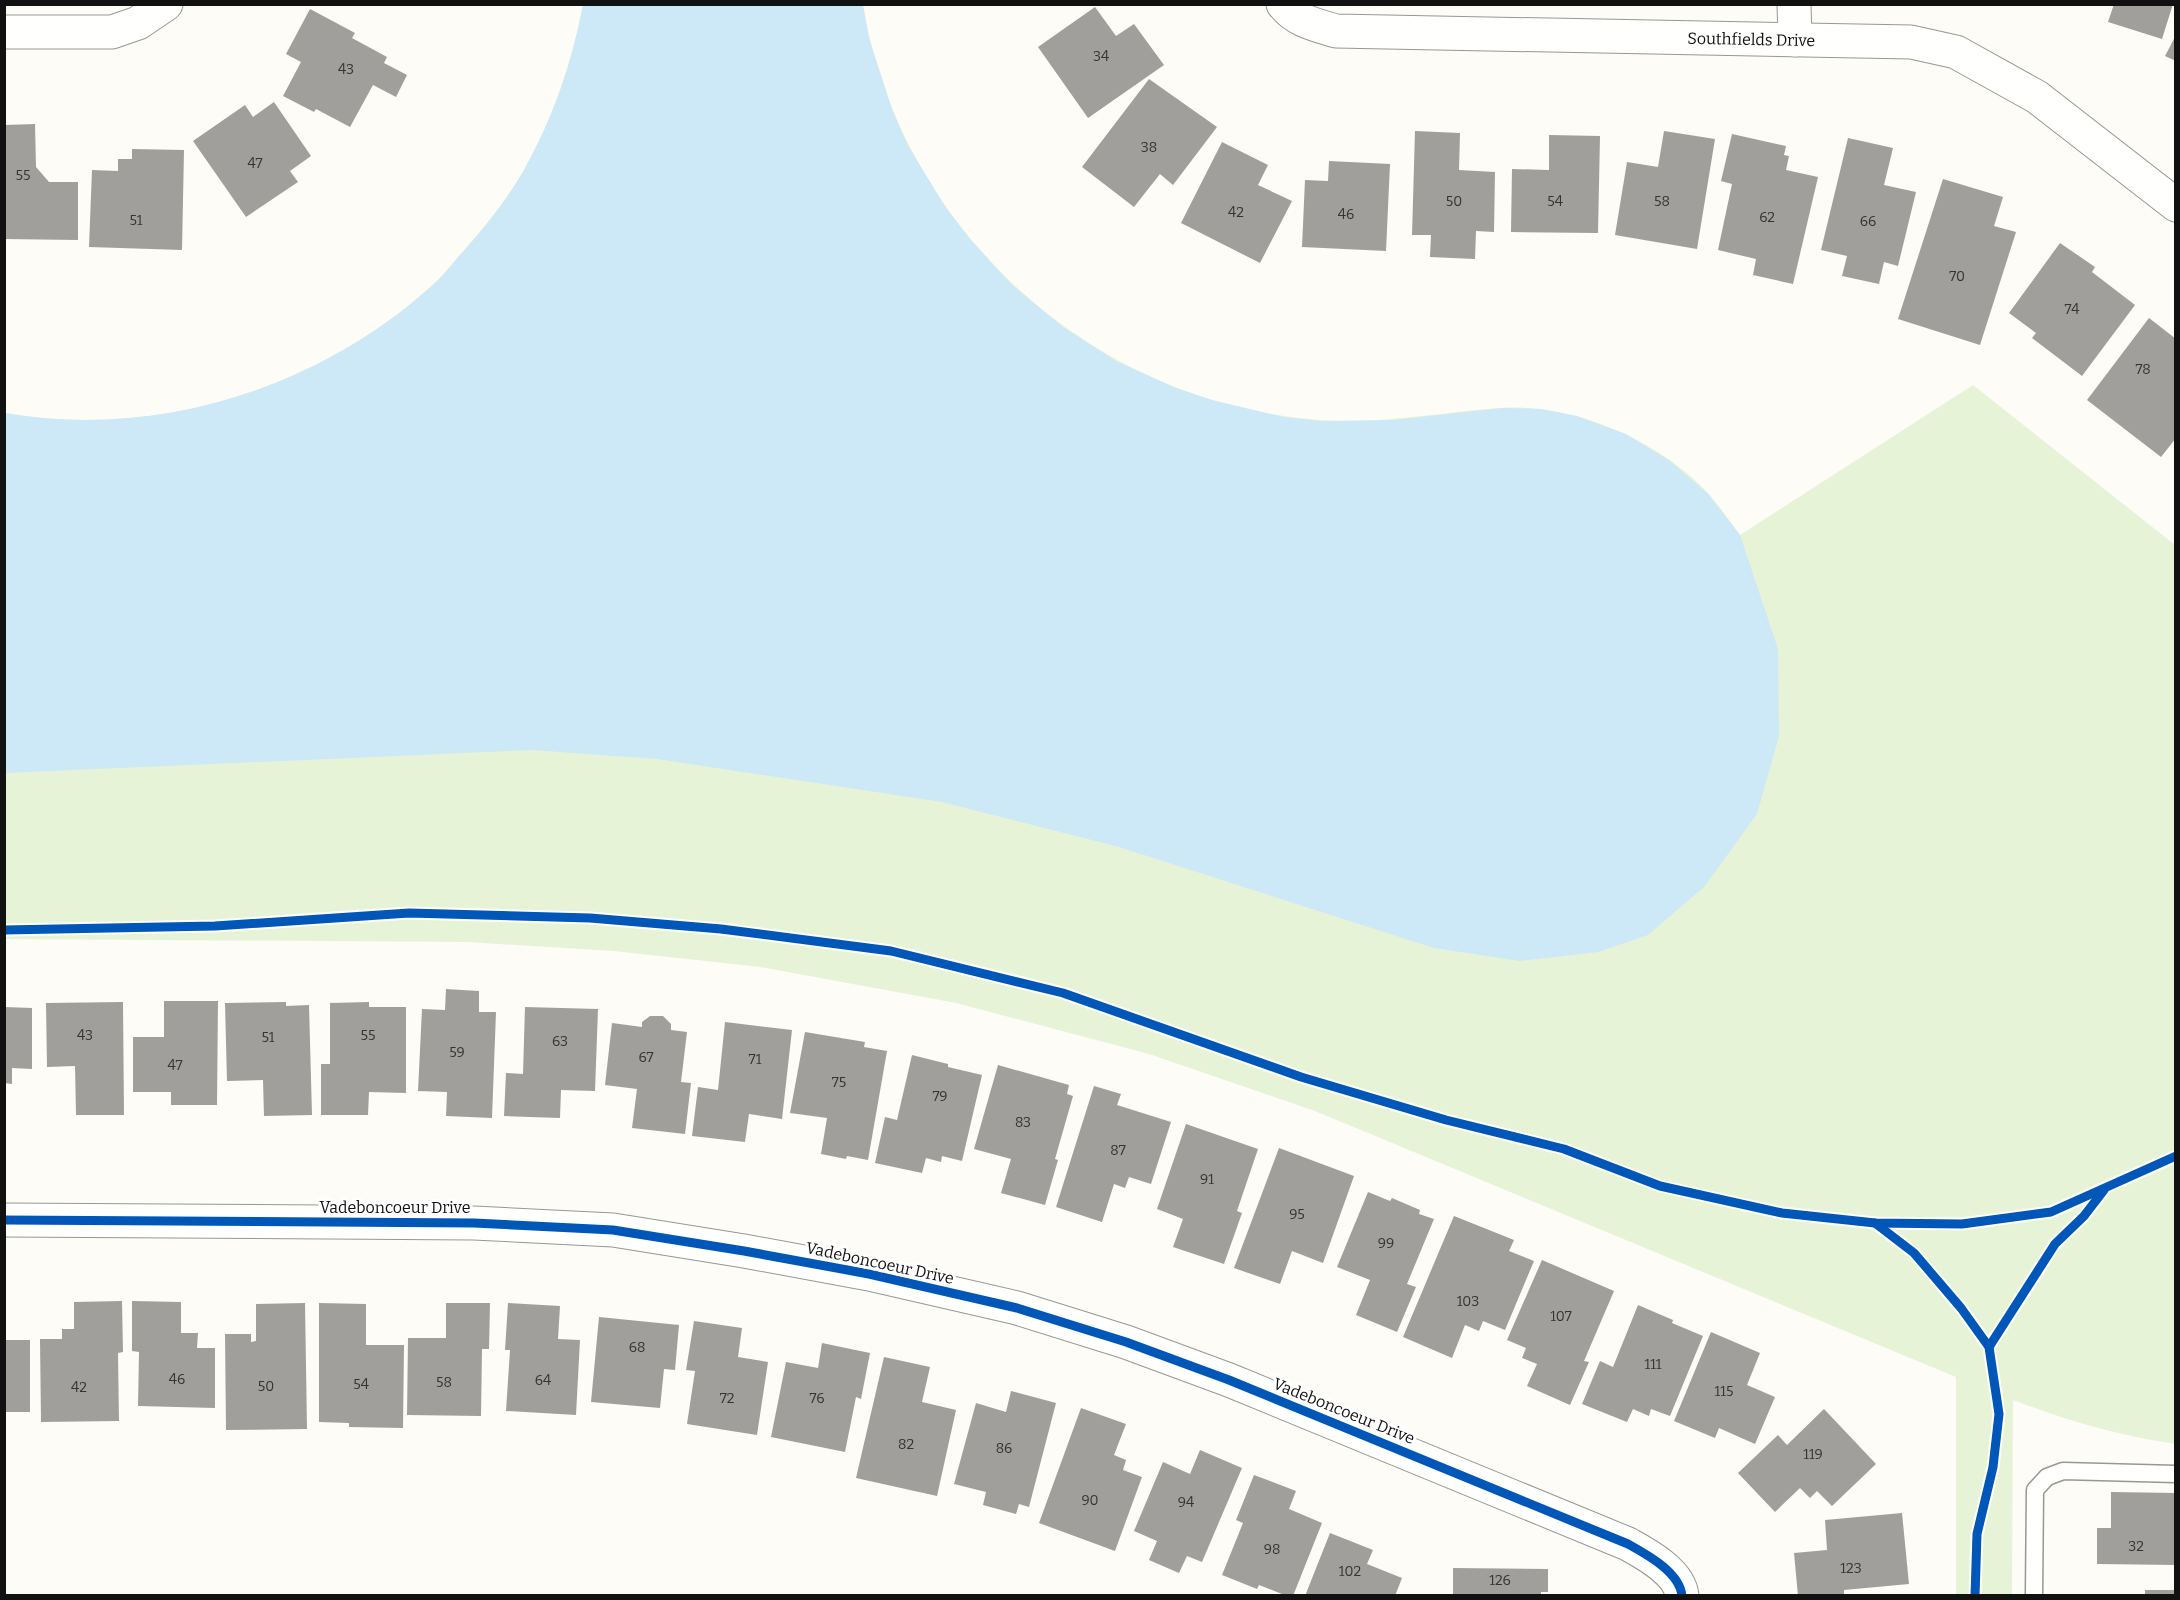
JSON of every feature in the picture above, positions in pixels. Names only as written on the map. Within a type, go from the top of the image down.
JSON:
[{"type":"street","points":[[4,32],[112,32],[138,23],[166,4]]},
{"type":"street","name":"Southfields Drive","points":[[1283,4],[1290,14],[1335,31],[1911,42],[1956,52],[2037,97],[2175,205]]},
{"type":"street","points":[[1794,4],[1795,40]]},
{"type":"street","name":"Vadeboncoeur Drive","points":[[4,1220],[474,1223],[613,1230],[823,1266],[1017,1308],[1126,1342],[1229,1380],[1628,1544],[1651,1557],[1669,1572],[1681,1589],[1682,1596]]},
{"type":"lane","points":[[2034,1596],[2035,1490],[2047,1477],[2063,1471],[2175,1474]]},
{"type":"green space","points":[[583,4],[863,5],[884,86],[918,162],[964,230],[1020,290],[1085,340],[1157,379],[1236,406],[1319,420],[1342,421],[1364,421],[1500,408],[1528,408],[1585,419],[1613,429],[1666,457],[1709,494],[1740,535],[1973,385],[2175,545],[2175,1444],[2093,1426],[2013,1400],[2012,1595],[1956,1595],[1956,1377],[1315,1111],[1149,1054],[956,1003],[760,967],[614,951],[467,942],[5,939],[4,413],[62,419],[121,419],[179,411],[236,397],[291,376],[343,350],[392,318],[437,281],[490,219],[518,180],[553,110],[573,48]]},
{"type":"water","points":[[583,5],[863,5],[869,38],[892,109],[907,144],[946,208],[970,239],[1012,285],[1063,327],[1116,361],[1176,388],[1212,400],[1284,417],[1321,421],[1394,420],[1502,408],[1541,409],[1577,416],[1626,434],[1670,461],[1708,494],[1740,535],[1778,649],[1779,736],[1757,814],[1704,887],[1648,935],[1598,952],[1520,961],[1434,948],[1119,847],[942,802],[657,759],[532,750],[5,773],[5,413],[63,419],[121,419],[179,411],[236,397],[291,376],[343,350],[392,318],[437,281],[490,219],[518,180],[553,110],[573,48]]},
{"type":"building","points":[[2114,4],[2173,4],[2162,39],[2108,22]]},
{"type":"building","points":[[1095,7],[1116,36],[1134,24],[1164,65],[1088,118],[1038,47]]},
{"type":"building","points":[[310,9],[355,33],[352,38],[387,57],[384,63],[407,75],[396,97],[373,85],[350,127],[316,109],[314,112],[283,96],[301,62],[286,54]]},
{"type":"building","points":[[2176,35],[2176,61],[2165,56]]},
{"type":"building","points":[[1149,79],[1217,127],[1173,185],[1160,174],[1134,207],[1082,167]]},
{"type":"building","points":[[274,102],[311,156],[290,171],[298,182],[246,217],[193,141],[245,105],[253,117]]},
{"type":"building","points":[[35,124],[36,167],[49,182],[78,182],[78,240],[4,239],[4,125]]},
{"type":"building","points":[[1415,131],[1460,133],[1459,170],[1495,172],[1494,232],[1476,231],[1475,259],[1430,257],[1431,235],[1412,235]]},
{"type":"building","points":[[1664,131],[1715,139],[1697,249],[1615,235],[1627,162],[1658,167]]},
{"type":"building","points":[[1732,134],[1786,146],[1784,155],[1789,156],[1786,170],[1818,177],[1793,284],[1753,275],[1756,259],[1718,250],[1732,184],[1721,181]]},
{"type":"building","points":[[1549,135],[1600,136],[1598,233],[1511,232],[1512,169],[1549,170]]},
{"type":"building","points":[[1848,138],[1893,148],[1884,185],[1916,192],[1898,266],[1884,262],[1879,284],[1842,276],[1847,256],[1821,250]]},
{"type":"building","points":[[1222,142],[1268,165],[1258,185],[1292,201],[1260,263],[1181,223]]},
{"type":"building","points":[[132,149],[184,150],[182,250],[89,247],[92,170],[118,171],[118,159],[132,159]]},
{"type":"building","points":[[1329,161],[1390,164],[1386,251],[1302,247],[1305,180],[1328,181]]},
{"type":"building","points":[[1943,179],[2003,197],[1994,226],[2016,232],[1980,345],[1898,319]]},
{"type":"building","points":[[2060,243],[2095,267],[2092,272],[2135,305],[2082,376],[2032,338],[2036,333],[2009,313]]},
{"type":"building","points":[[2149,318],[2176,339],[2176,438],[2161,457],[2087,400]]},
{"type":"building","points":[[446,989],[479,991],[479,1012],[496,1012],[492,1118],[446,1116],[447,1092],[418,1091],[422,1009],[445,1010]]},
{"type":"building","points":[[164,1001],[218,1001],[217,1105],[171,1105],[171,1092],[133,1092],[133,1037],[164,1037]]},
{"type":"building","points":[[123,1002],[124,1115],[76,1115],[75,1066],[47,1067],[46,1003]]},
{"type":"building","points":[[286,1002],[286,1006],[309,1005],[312,1115],[264,1116],[263,1080],[227,1081],[225,1003]]},
{"type":"building","points":[[369,1002],[369,1007],[406,1007],[406,1093],[369,1092],[368,1115],[321,1115],[321,1064],[330,1064],[330,1003]]},
{"type":"building","points":[[4,1007],[32,1008],[32,1069],[12,1068],[12,1084],[4,1083]]},
{"type":"building","points":[[525,1007],[598,1009],[595,1091],[561,1090],[560,1118],[504,1116],[506,1073],[523,1074]]},
{"type":"building","points":[[650,1016],[663,1016],[671,1024],[671,1030],[687,1032],[681,1082],[691,1083],[685,1134],[632,1128],[637,1089],[605,1085],[612,1023],[642,1027],[642,1022]]},
{"type":"building","points":[[725,1022],[792,1030],[782,1119],[749,1114],[745,1142],[692,1136],[698,1087],[718,1090]]},
{"type":"building","points":[[805,1032],[865,1042],[864,1047],[887,1051],[868,1160],[821,1154],[827,1118],[790,1113]]},
{"type":"building","points":[[912,1055],[982,1075],[962,1161],[942,1156],[941,1162],[926,1158],[922,1173],[875,1163],[885,1117],[897,1120]]},
{"type":"building","points":[[998,1065],[1069,1085],[1067,1094],[1073,1096],[1045,1205],[1001,1193],[1011,1159],[974,1149]]},
{"type":"building","points":[[1094,1086],[1121,1094],[1117,1105],[1171,1122],[1151,1184],[1129,1177],[1125,1188],[1114,1184],[1102,1222],[1056,1207]]},
{"type":"building","points":[[1186,1124],[1258,1149],[1237,1211],[1242,1213],[1224,1264],[1173,1247],[1183,1219],[1157,1209]]},
{"type":"building","points":[[1279,1148],[1354,1176],[1323,1263],[1292,1251],[1280,1284],[1234,1268]]},
{"type":"building","points":[[1368,1192],[1390,1201],[1392,1198],[1420,1210],[1419,1214],[1434,1219],[1407,1284],[1416,1287],[1397,1332],[1356,1315],[1370,1280],[1337,1267]]},
{"type":"building","points":[[1454,1216],[1514,1240],[1509,1251],[1534,1261],[1505,1330],[1483,1321],[1479,1331],[1465,1325],[1452,1358],[1403,1337]]},
{"type":"building","points":[[1542,1260],[1614,1291],[1584,1361],[1589,1362],[1570,1405],[1527,1386],[1537,1364],[1522,1358],[1526,1348],[1507,1340]]},
{"type":"building","points":[[122,1301],[123,1352],[118,1353],[119,1421],[41,1422],[40,1339],[62,1339],[62,1329],[74,1329],[74,1302]]},
{"type":"building","points":[[132,1301],[181,1302],[181,1333],[198,1333],[197,1348],[215,1348],[215,1408],[138,1406],[139,1352],[132,1351]]},
{"type":"building","points":[[305,1303],[307,1429],[226,1430],[225,1334],[251,1334],[251,1342],[256,1341],[256,1304]]},
{"type":"building","points":[[319,1303],[366,1304],[366,1345],[404,1345],[403,1428],[349,1427],[349,1423],[319,1422]]},
{"type":"building","points":[[446,1303],[490,1303],[489,1349],[482,1349],[481,1416],[407,1415],[408,1338],[446,1338]]},
{"type":"building","points":[[508,1303],[560,1306],[558,1339],[580,1340],[576,1415],[506,1411],[510,1350],[505,1350]]},
{"type":"building","points":[[1638,1305],[1703,1336],[1670,1416],[1651,1409],[1649,1416],[1633,1409],[1627,1422],[1582,1404],[1600,1361],[1613,1367]]},
{"type":"building","points":[[599,1317],[679,1325],[675,1370],[664,1369],[660,1408],[591,1402]]},
{"type":"building","points":[[694,1321],[742,1328],[738,1357],[768,1362],[757,1435],[687,1424],[695,1371],[686,1370]]},
{"type":"building","points":[[1711,1332],[1760,1353],[1747,1385],[1775,1397],[1755,1444],[1719,1428],[1715,1438],[1674,1421]]},
{"type":"building","points":[[4,1340],[30,1340],[30,1412],[4,1412]]},
{"type":"building","points":[[822,1343],[870,1353],[861,1399],[856,1397],[845,1452],[771,1437],[786,1362],[818,1368]]},
{"type":"building","points":[[884,1357],[930,1367],[922,1402],[956,1410],[937,1496],[856,1478]]},
{"type":"building","points":[[1011,1391],[1056,1403],[1029,1507],[1019,1504],[1016,1514],[983,1505],[986,1492],[954,1484],[976,1403],[1006,1412]]},
{"type":"building","points":[[1081,1408],[1126,1424],[1114,1455],[1126,1460],[1123,1470],[1142,1477],[1115,1551],[1039,1523]]},
{"type":"building","points":[[1824,1409],[1876,1464],[1832,1506],[1817,1491],[1810,1498],[1800,1488],[1775,1512],[1738,1473],[1778,1435],[1787,1445]]},
{"type":"building","points":[[1200,1450],[1242,1468],[1202,1562],[1187,1556],[1179,1573],[1149,1560],[1157,1541],[1134,1531],[1163,1462],[1190,1474]]},
{"type":"building","points":[[1254,1475],[1296,1491],[1289,1509],[1322,1523],[1293,1596],[1287,1596],[1259,1585],[1257,1589],[1222,1575],[1243,1523],[1236,1520]]},
{"type":"building","points":[[2111,1492],[2176,1493],[2176,1565],[2097,1564],[2097,1528],[2111,1528]]},
{"type":"building","points":[[1902,1513],[1909,1584],[1844,1590],[1844,1596],[1798,1596],[1794,1553],[1827,1550],[1825,1520]]},
{"type":"building","points":[[1330,1533],[1373,1550],[1367,1564],[1402,1578],[1395,1596],[1305,1596]]},
{"type":"building","points":[[1453,1568],[1548,1569],[1548,1592],[1541,1592],[1541,1596],[1453,1596]]},
{"type":"building","points":[[2145,1590],[2176,1590],[2176,1596],[2145,1596]]},
{"type":"cycle path","points":[[4,930],[215,926],[409,913],[590,918],[721,929],[891,951],[1063,993],[1301,1077],[1446,1120],[1564,1149],[1660,1186],[1782,1213],[1875,1223],[1962,1224],[2051,1212],[2176,1156]]},
{"type":"cycle path","points":[[1989,1347],[2055,1244],[2084,1216],[2104,1190]]},
{"type":"cycle path","points":[[4,1220],[474,1223],[613,1230],[869,1274],[1017,1308],[1126,1342],[1229,1380],[1628,1544],[1669,1572],[1680,1587],[1682,1596]]},
{"type":"cycle path","points":[[1875,1223],[1914,1253],[1961,1308],[1989,1347],[1999,1414],[1993,1467],[1977,1534],[1975,1596]]}]
